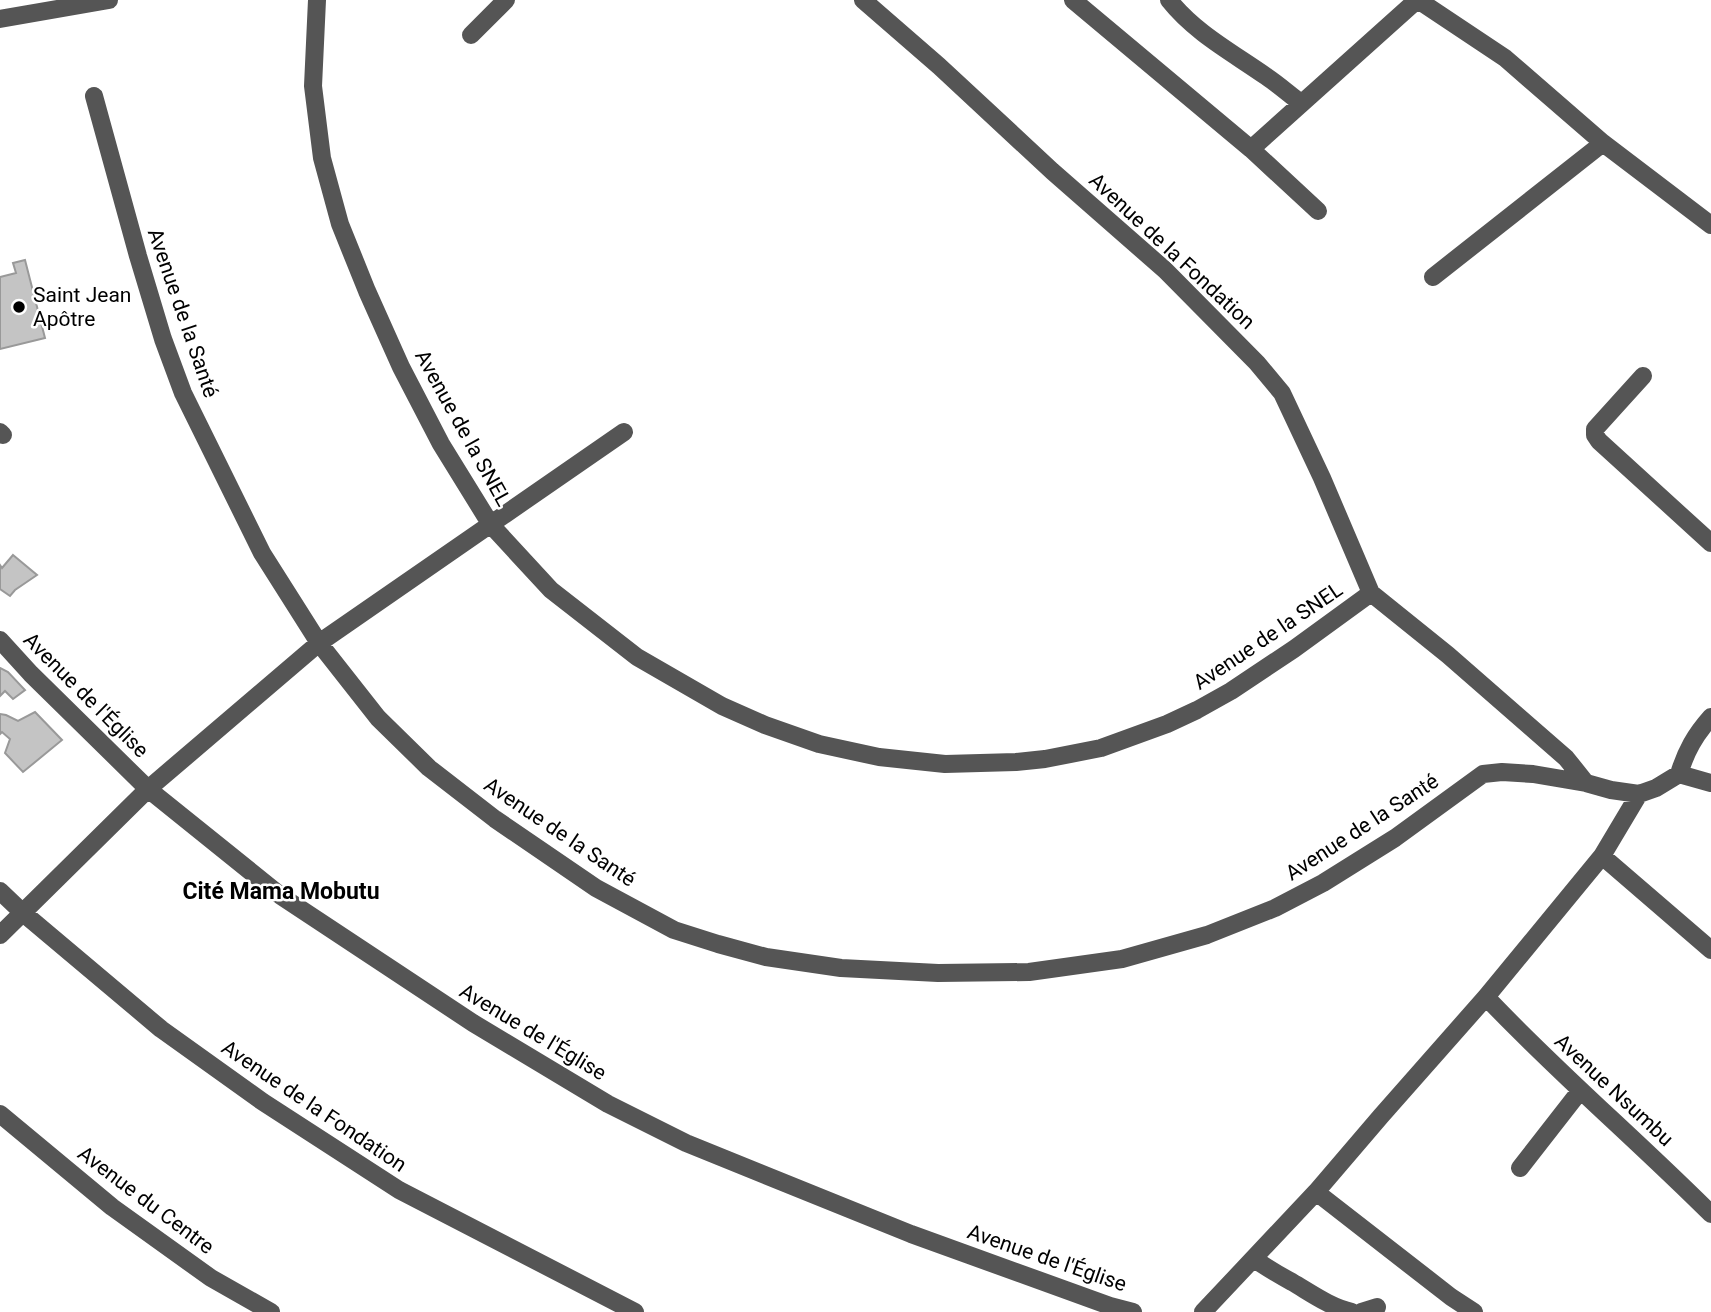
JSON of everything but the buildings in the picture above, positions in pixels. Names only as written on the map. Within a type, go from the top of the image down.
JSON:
[{"type":"street","points":[[0,19],[108,0]]},
{"type":"street","name":"Avenue de la SNEL","points":[[317,0],[313,86],[321,158],[340,224],[401,367],[441,444],[491,525],[551,590],[637,657],[722,706],[819,744],[879,757],[945,764],[1045,760],[1101,748],[1197,710],[1294,649],[1371,593],[1547,740],[1586,783]]},
{"type":"street","points":[[471,35],[506,0]]},
{"type":"street","name":"Avenue de la Fondation","points":[[863,0],[939,65],[1052,171],[1165,270],[1257,363],[1282,393],[1371,593]]},
{"type":"street","points":[[1073,0],[1251,149],[1318,211]]},
{"type":"street","points":[[1169,0],[1191,23],[1301,103]]},
{"type":"street","points":[[1251,149],[1418,0],[1506,58],[1603,143],[1711,225]]},
{"type":"street","name":"Avenue de la Santé","points":[[94,96],[138,256],[163,339],[183,393],[262,553],[319,643],[378,718],[429,768],[495,819],[596,888],[674,930],[766,957],[841,968],[1029,972],[1122,959],[1207,935],[1275,908],[1323,883],[1395,838],[1483,774],[1533,774],[1586,783]]},
{"type":"street","points":[[1433,277],[1603,143]]},
{"type":"street","points":[[1643,376],[1595,429],[1595,435],[1599,442],[1711,543]]},
{"type":"street","points":[[0,935],[148,789],[319,643],[624,432]]},
{"type":"street","name":"Avenue de l'Église","points":[[0,640],[148,789],[281,896],[473,1023],[608,1104],[687,1143],[899,1229],[1133,1312]]},
{"type":"street","points":[[1586,783],[1639,794],[1656,788],[1679,774],[1696,734],[1711,717]]},
{"type":"street","points":[[1679,774],[1711,783]]},
{"type":"street","points":[[1211,1309],[1486,997],[1602,856],[1639,794]]},
{"type":"street","points":[[1602,856],[1711,950]]},
{"type":"street","name":"Avenue de la Fondation","points":[[0,891],[161,1030],[263,1102],[399,1190],[635,1312]]},
{"type":"street","name":"Avenue Nsumbu","points":[[1486,997],[1529,1042],[1711,1214]]},
{"type":"street","points":[[1520,1168],[1580,1091]]},
{"type":"street","name":"Avenue du Centre","points":[[0,1114],[112,1207],[211,1278],[271,1312]]},
{"type":"street","points":[[1315,1192],[1474,1312]]},
{"type":"street","points":[[1254,1259],[1313,1296],[1352,1312]]},
{"type":"place","name":"Saint Jean Apôtre","points":[[19,307]]},
{"type":"district","name":"Cité Mama Mobutu","points":[[281,891]]}]
